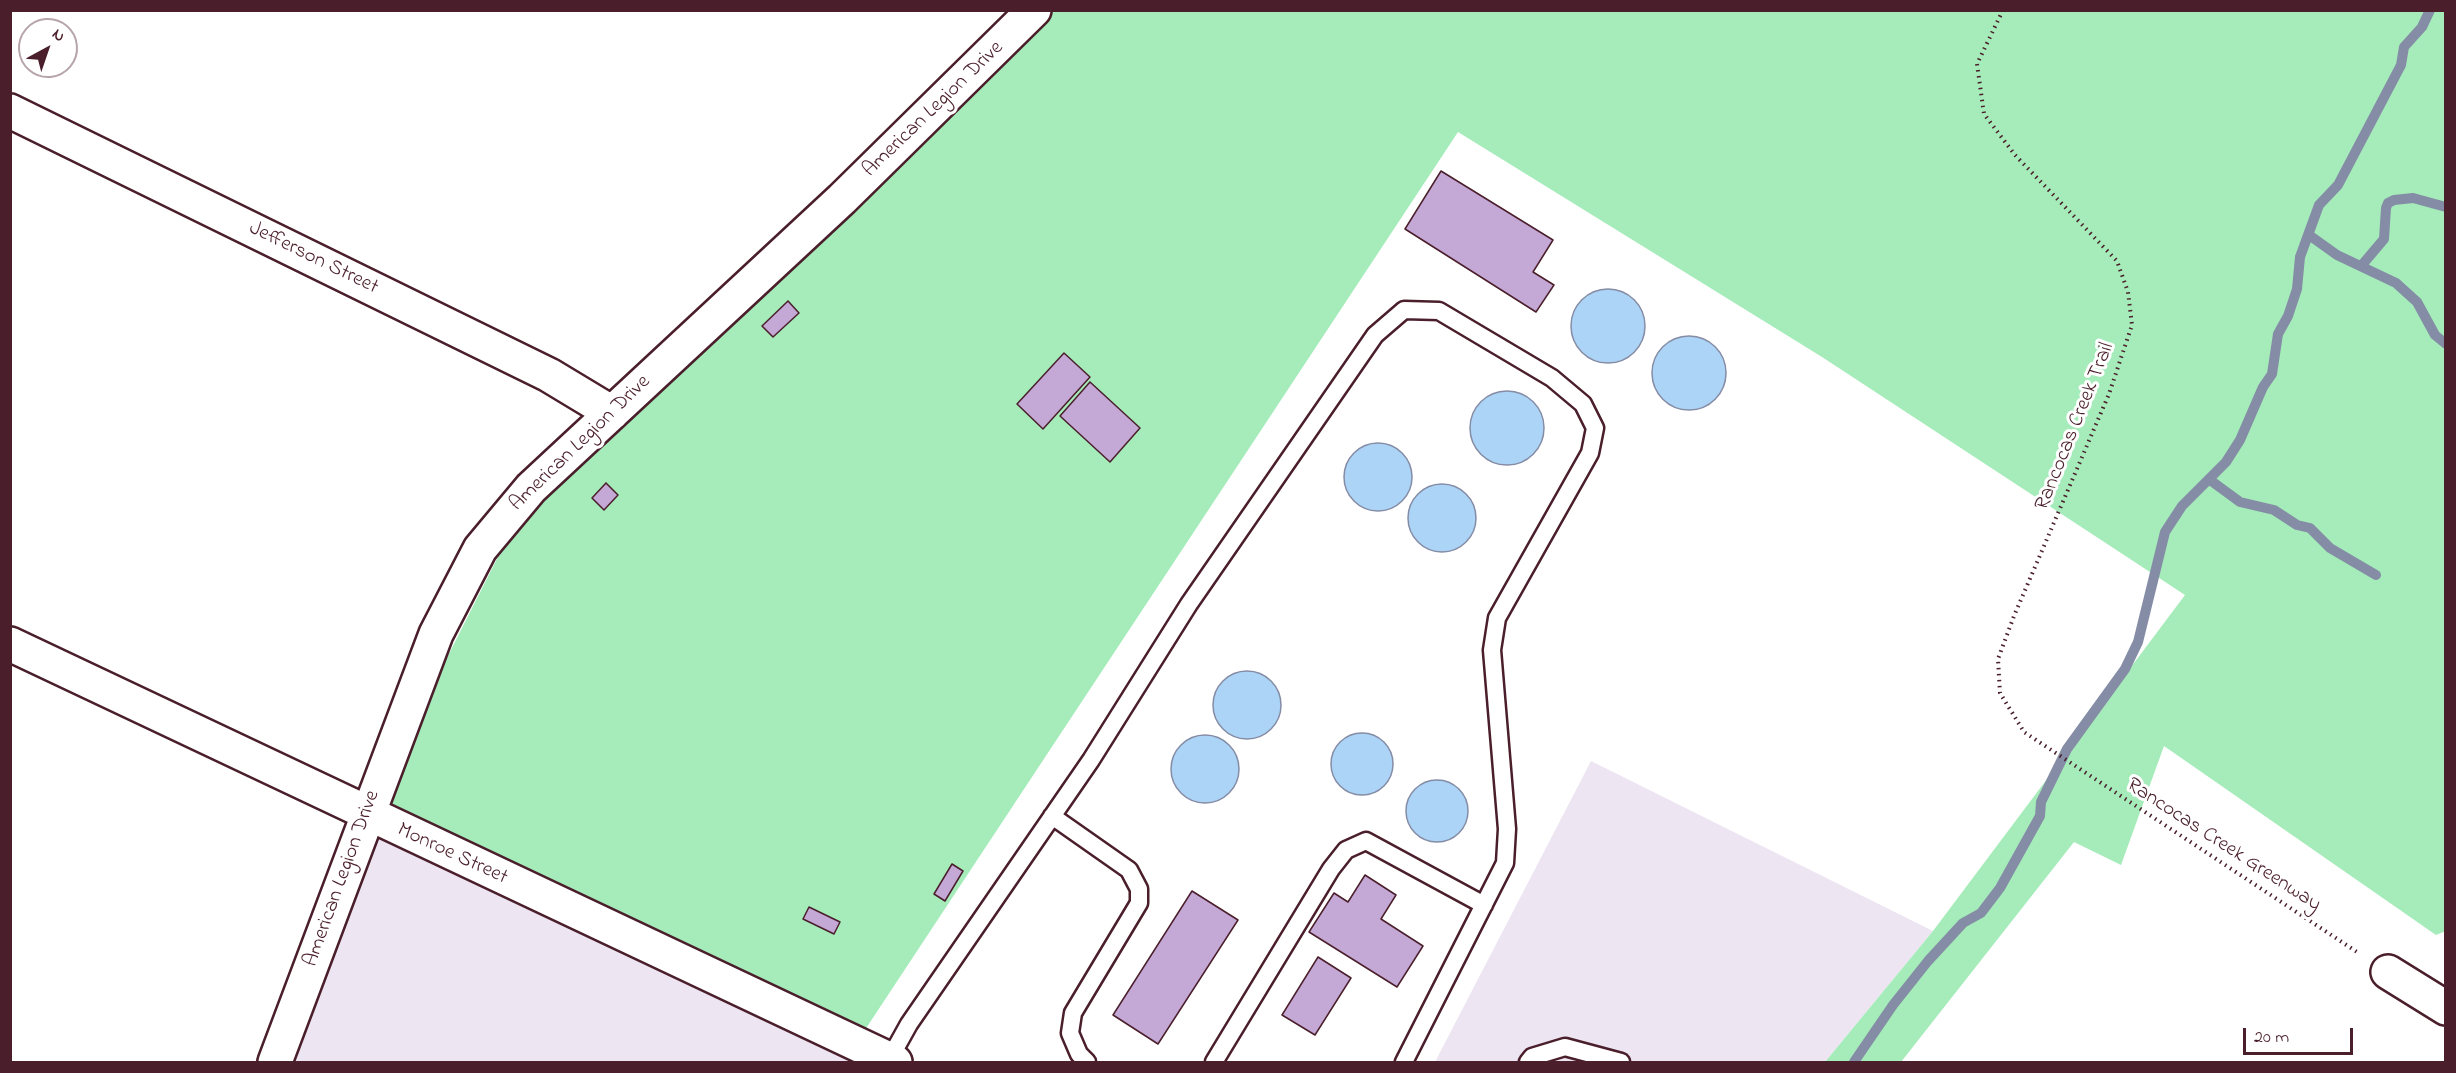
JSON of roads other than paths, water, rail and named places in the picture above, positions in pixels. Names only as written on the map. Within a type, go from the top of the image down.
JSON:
[{"type":"street","name":"American Legion Drive","points":[[275,1062],[436,634],[480,549],[531,488],[842,199],[1022,14]]},
{"type":"street","name":"Jefferson Street","points":[[10,111],[549,375],[612,413]]},
{"type":"street","name":"Monroe Street","points":[[10,644],[366,815],[892,1061]]},
{"type":"street","points":[[2388,972],[2445,1008]]},
{"type":"lane","points":[[892,1061],[909,1024],[1053,816],[1189,604],[1375,336],[1404,310],[1439,311],[1552,378],[1583,404],[1595,428],[1590,453],[1497,618],[1492,651],[1507,829],[1505,863],[1404,1062]]},
{"type":"lane","points":[[1053,816],[1129,870],[1139,889],[1139,903],[1073,1013],[1070,1033],[1079,1054],[1087,1062]]},
{"type":"lane","points":[[1214,1062],[1331,869],[1346,850],[1366,841],[1484,904]]},
{"type":"lane","points":[[1528,1062],[1532,1058],[1565,1047],[1621,1062]]},
{"type":"water","points":[[1601,289],[1615,289],[1629,295],[1639,305],[1645,319],[1645,333],[1639,347],[1629,357],[1615,363],[1601,363],[1587,357],[1577,347],[1571,333],[1571,319],[1577,305],[1587,295]]},
{"type":"water","points":[[1682,336],[1696,336],[1710,342],[1720,352],[1726,366],[1726,380],[1720,394],[1710,404],[1696,410],[1682,410],[1668,404],[1658,394],[1652,380],[1652,366],[1658,352],[1668,342]]},
{"type":"water","points":[[1500,391],[1514,391],[1528,397],[1538,407],[1544,421],[1544,435],[1538,449],[1528,459],[1514,465],[1500,465],[1486,459],[1476,449],[1470,435],[1470,421],[1476,407],[1486,397]]},
{"type":"water","points":[[1378,443],[1391,446],[1402,453],[1409,464],[1412,477],[1409,490],[1402,501],[1391,508],[1378,511],[1365,508],[1354,501],[1347,490],[1344,477],[1347,464],[1354,453],[1365,446]]},
{"type":"water","points":[[1442,484],[1455,487],[1466,494],[1473,505],[1476,518],[1473,531],[1466,542],[1455,549],[1442,552],[1429,549],[1418,542],[1411,531],[1408,518],[1411,505],[1418,494],[1429,487]]},
{"type":"water","points":[[1247,671],[1260,674],[1271,681],[1278,692],[1281,705],[1278,718],[1271,729],[1260,736],[1247,739],[1234,736],[1223,729],[1216,718],[1213,705],[1216,692],[1223,681],[1234,674]]},
{"type":"water","points":[[1356,733],[1368,733],[1384,742],[1391,752],[1393,764],[1391,776],[1384,786],[1368,795],[1356,795],[1345,790],[1336,781],[1331,770],[1331,758],[1336,747],[1345,738]]},
{"type":"water","points":[[1205,735],[1218,738],[1229,745],[1236,756],[1239,769],[1236,782],[1229,793],[1218,800],[1205,803],[1192,800],[1181,793],[1174,782],[1171,769],[1174,756],[1181,745],[1192,738]]},
{"type":"water","points":[[1431,780],[1443,780],[1459,789],[1466,799],[1468,811],[1466,823],[1459,833],[1443,842],[1431,842],[1420,837],[1411,828],[1406,817],[1406,805],[1411,794],[1420,785]]},
{"type":"waterway","points":[[1854,1062],[1893,1005],[1928,961],[1963,923],[1981,913],[2000,888],[2040,816],[2041,802],[2067,749],[2125,669],[2138,642],[2165,532],[2182,506],[2226,462],[2240,440],[2263,387],[2272,374],[2278,334],[2288,316],[2297,289],[2300,257],[2319,205],[2338,185],[2401,65],[2404,47],[2422,27],[2430,10]]},
{"type":"waterway","points":[[2362,265],[2384,239],[2388,203],[2413,198],[2446,207]]},
{"type":"waterway","points":[[2309,235],[2337,255],[2396,283],[2417,302],[2435,335],[2446,344]]},
{"type":"waterway","points":[[2210,480],[2240,502],[2274,510],[2297,525],[2310,528],[2330,548],[2376,575]]}]
